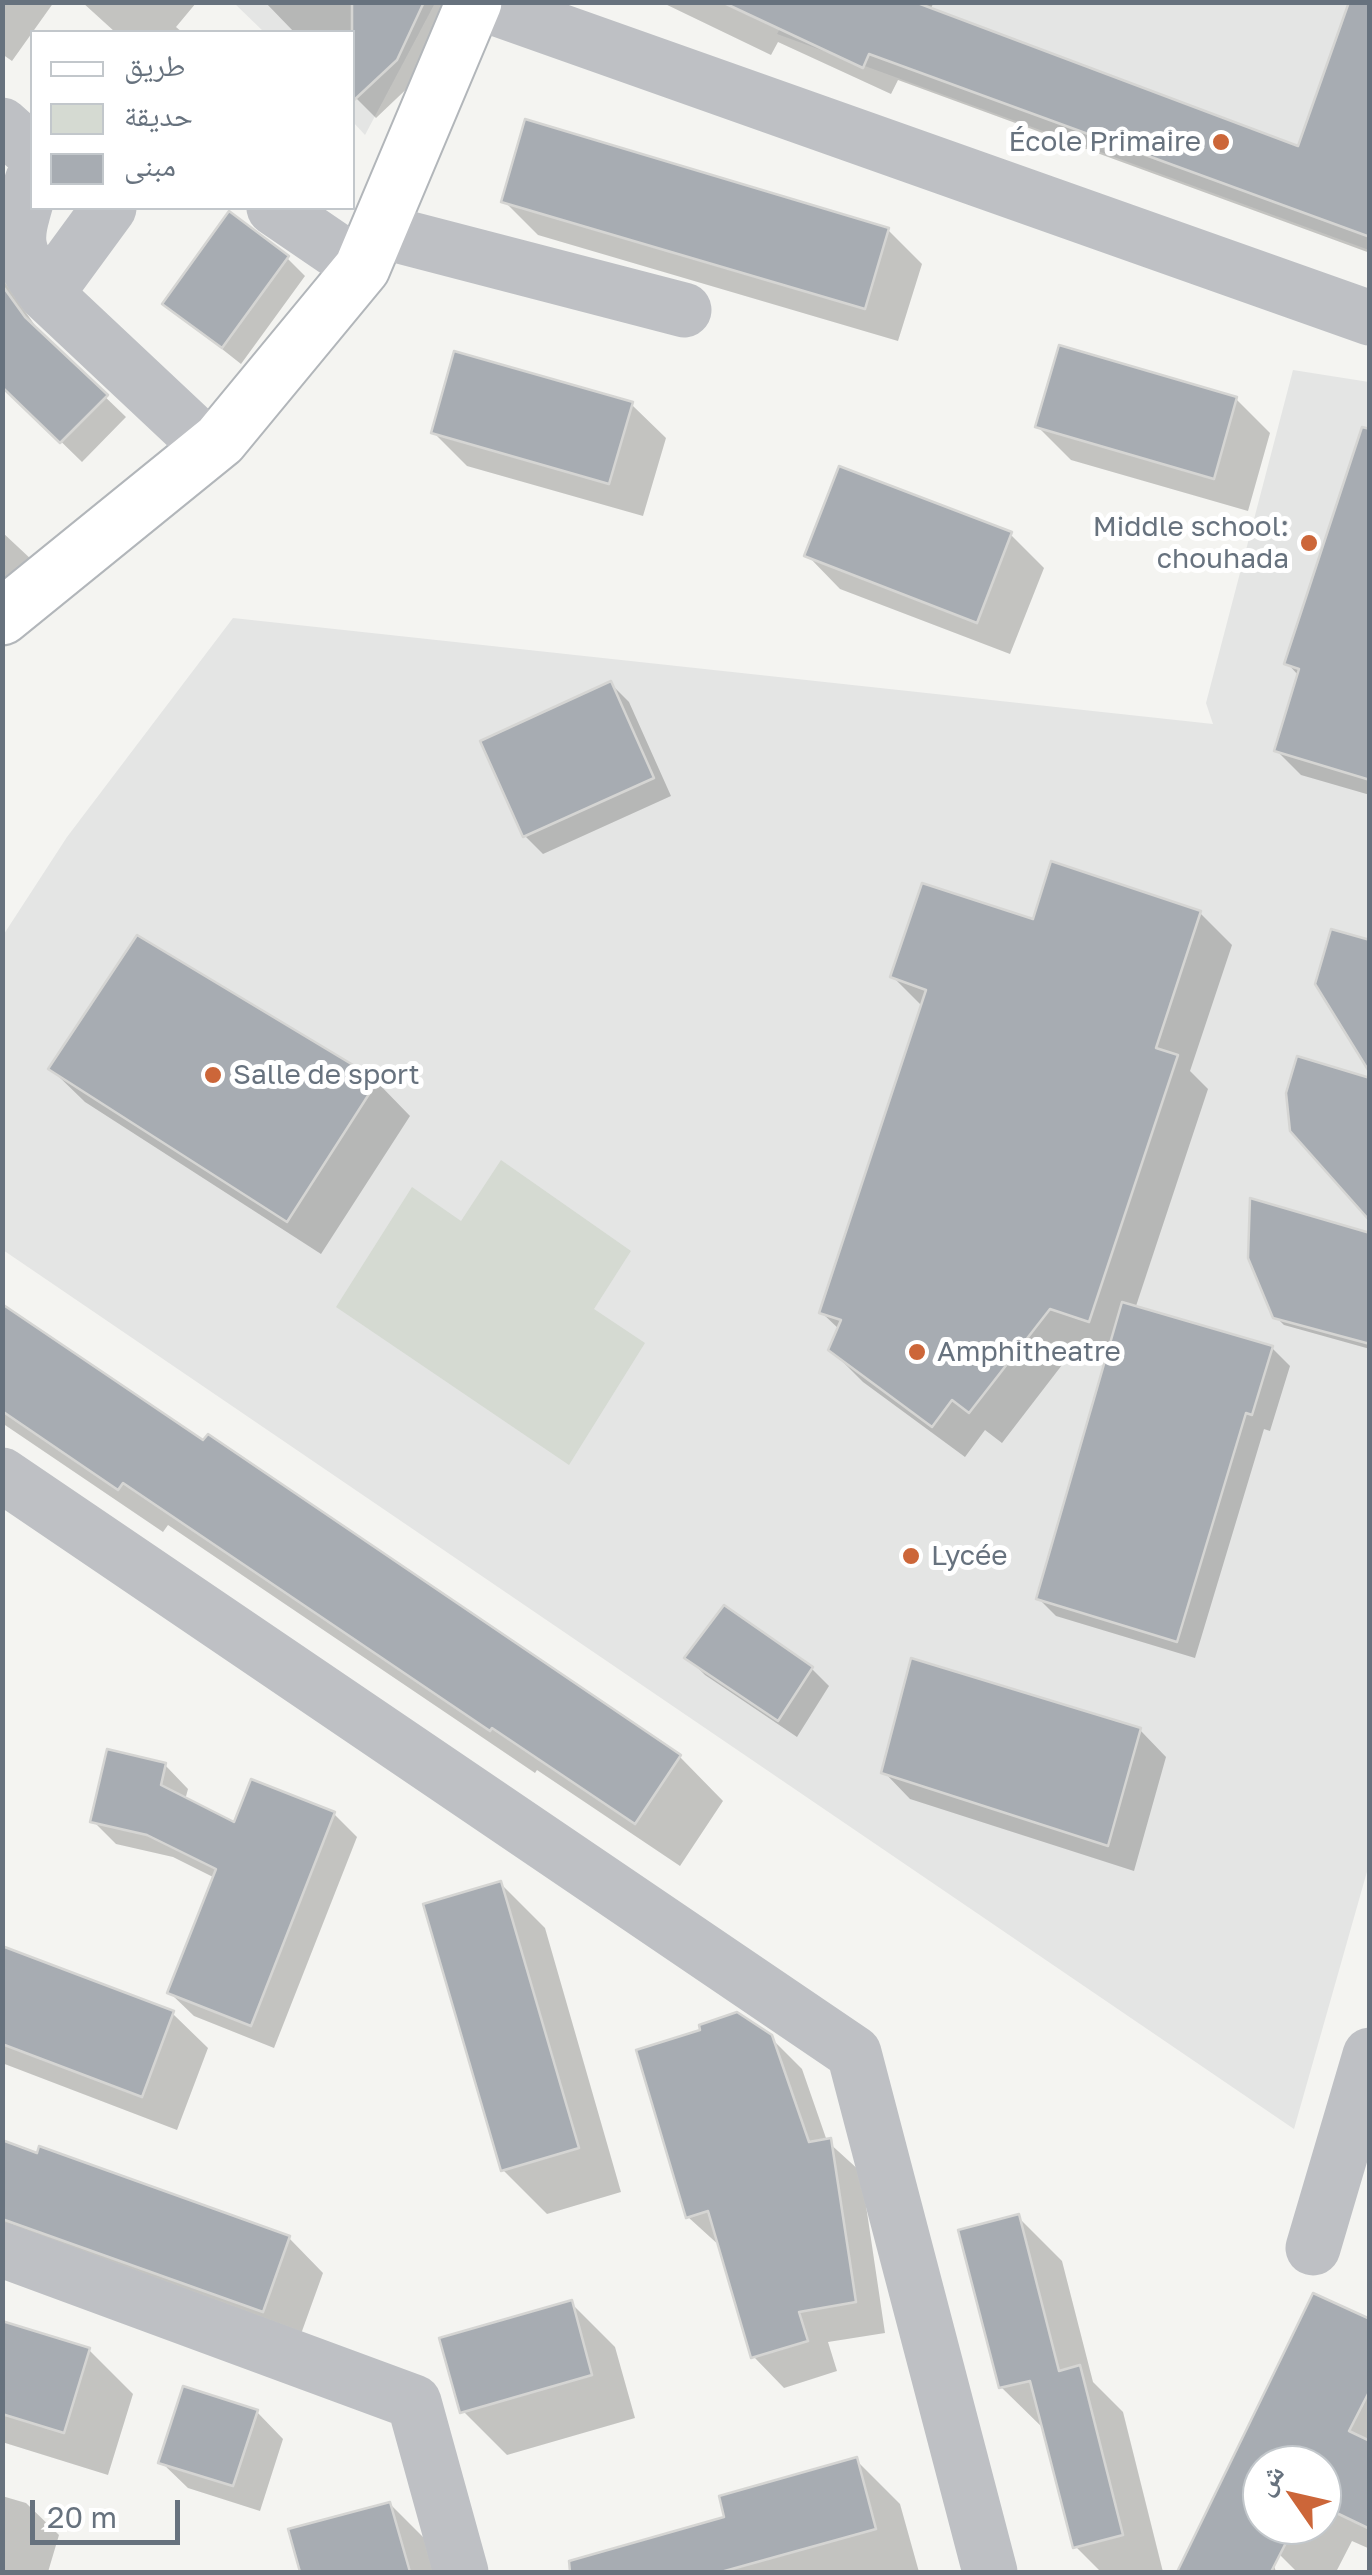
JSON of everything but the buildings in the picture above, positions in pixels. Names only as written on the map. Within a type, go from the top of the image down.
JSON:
[{"type":"main road","points":[[2,617],[210,448],[371,250],[476,2]]},
{"type":"street","points":[[476,2],[1370,318]]},
{"type":"street","points":[[2,125],[30,150]]},
{"type":"street","points":[[30,188],[16,240],[21,261],[46,294],[210,448]]},
{"type":"street","points":[[46,294],[108,210]]},
{"type":"street","points":[[279,210],[371,250],[684,310]]},
{"type":"street","points":[[2,1475],[854,2053],[990,2572]]},
{"type":"street","points":[[1312,2248],[1370,2054]]},
{"type":"street","points":[[2,2250],[414,2402],[461,2572]]},
{"type":"shaded area","points":[[234,3],[435,3],[365,135],[355,124],[355,30],[262,30]]},
{"type":"shaded area","name":"École Primaire","points":[[793,3],[1369,3],[1369,250],[777,34]]},
{"type":"shaded area","name":"Lycée","points":[[1293,370],[1369,382],[1370,1861],[1294,2129],[3,1250],[2,937],[67,837],[233,618],[1213,724],[1206,703]]},
{"type":"green space","points":[[501,1160],[631,1251],[594,1309],[645,1343],[569,1465],[336,1307],[412,1187],[461,1221]]},
{"type":"place","name":"École Primaire","points":[[1221,142]]},
{"type":"place","name":"Middle school: chouhada","points":[[1309,543]]},
{"type":"place","name":"Salle de sport","points":[[213,1075]]},
{"type":"place","name":"Amphitheatre","points":[[917,1352]]},
{"type":"place","name":"Lycée","points":[[911,1556]]}]
